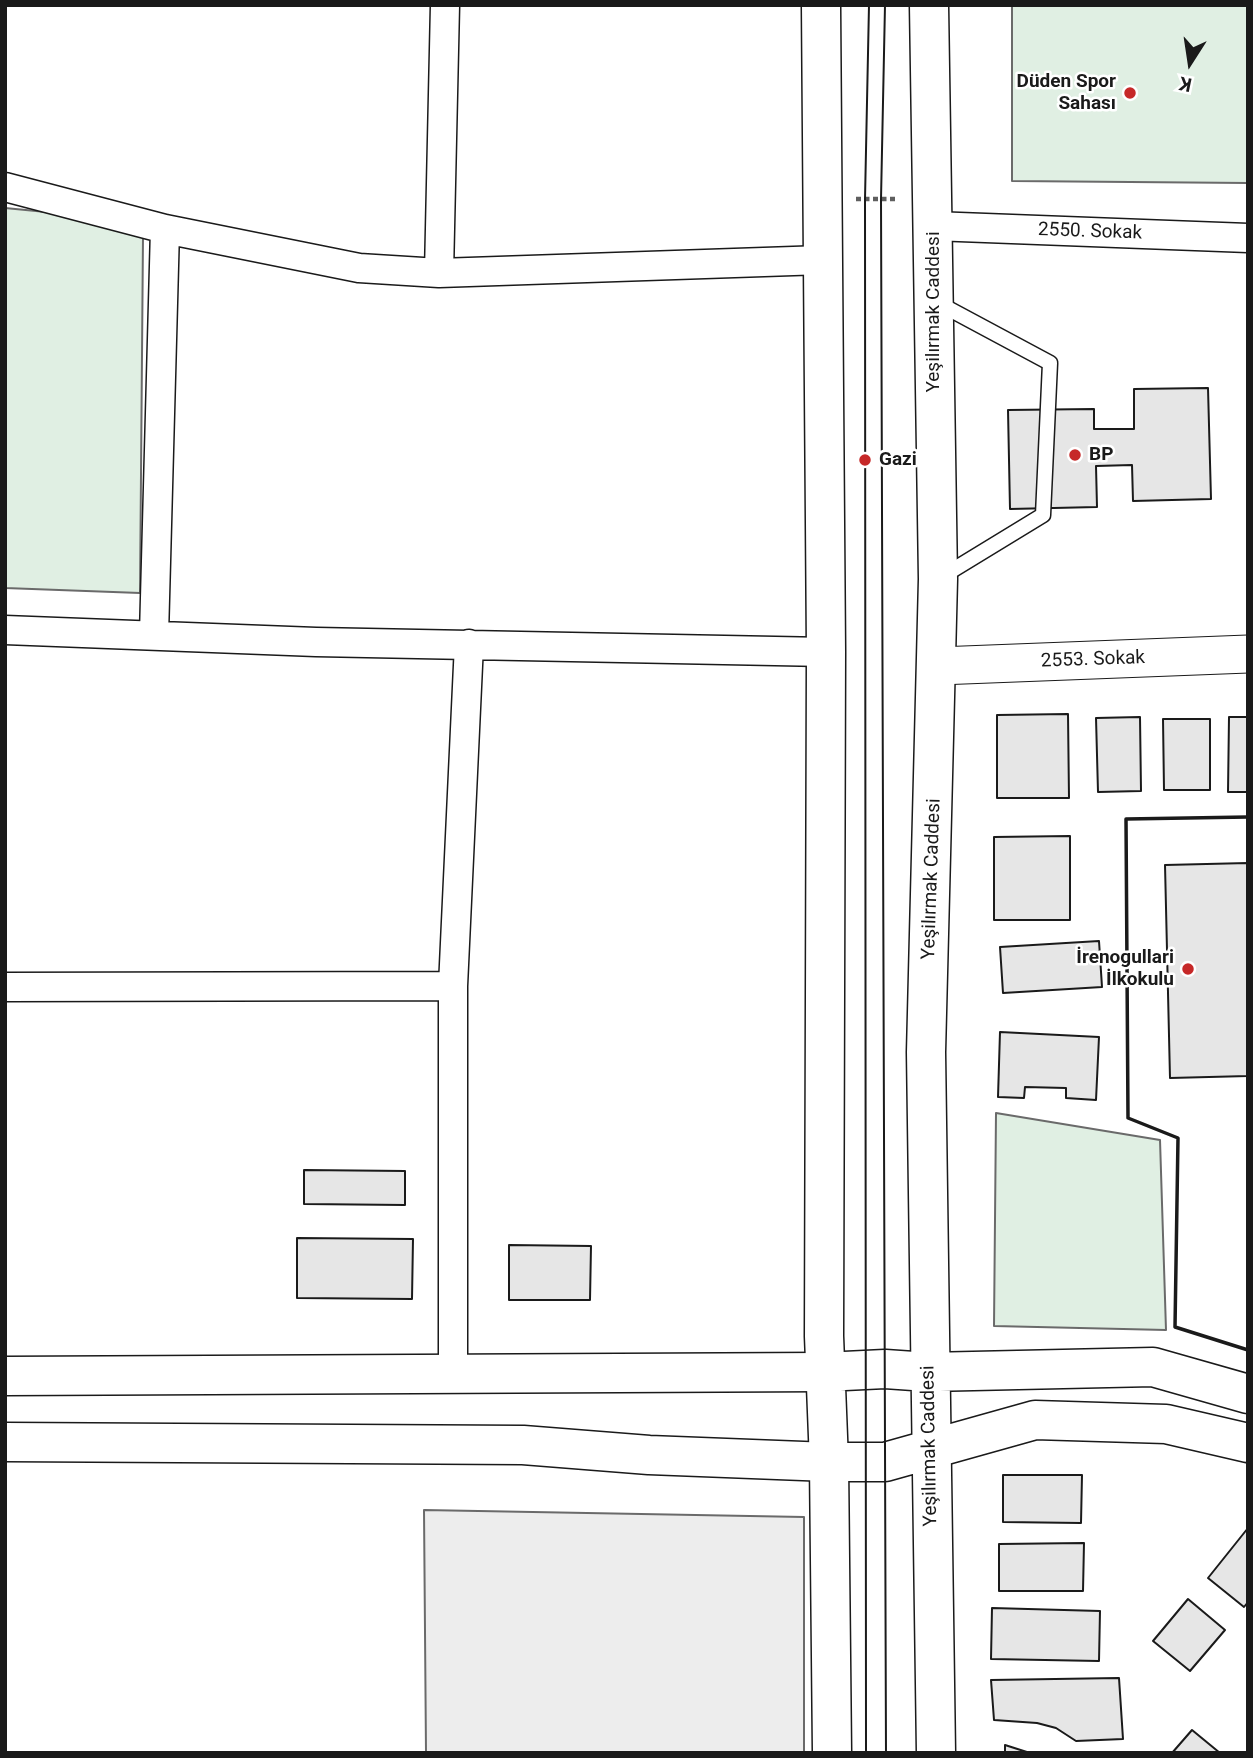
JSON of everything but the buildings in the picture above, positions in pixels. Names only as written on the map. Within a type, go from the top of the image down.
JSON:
[{"type":"main road","points":[[821,5],[826,652],[824,1372],[830,1462],[832,1753]]},
{"type":"main road","name":"Yeşilırmak Caddesi","points":[[929,5],[938,666],[926,1052],[928,1373],[936,1753]]},
{"type":"main road","points":[[5,1376],[824,1372],[885,1369],[928,1373],[1153,1367],[1248,1394]]},
{"type":"main road","points":[[5,1442],[523,1445],[649,1455],[885,1462],[1035,1420],[1166,1424],[1248,1443]]},
{"type":"street","points":[[439,273],[445,5]]},
{"type":"street","points":[[5,187],[165,229],[359,268],[439,273],[823,260]]},
{"type":"street","name":"2550. Sokak","points":[[933,213],[1248,238]]},
{"type":"street","points":[[154,635],[165,229]]},
{"type":"street","points":[[5,630],[826,652]]},
{"type":"street","points":[[453,1374],[453,986],[469,644]]},
{"type":"street","name":"2553. Sokak","points":[[938,666],[1248,654]]},
{"type":"street","points":[[5,987],[453,986]]},
{"type":"lane","points":[[932,299],[1050,363],[1043,515],[938,579]]},
{"type":"path","points":[[822,198],[933,213]]},
{"type":"green space","name":"Düden Spor Sahası","points":[[1012,5],[1248,5],[1248,183],[1012,181]]},
{"type":"green space","points":[[5,208],[77,215],[143,236],[140,593],[5,588]]},
{"type":"green space","points":[[996,1113],[1160,1140],[1166,1330],[994,1326]]},
{"type":"shaded area","points":[[424,1510],[804,1517],[804,1753],[426,1753]]},
{"type":"tram line","points":[[866,1753],[865,199],[869,5]]},
{"type":"tram line","points":[[885,5],[881,199],[886,1753]]},
{"type":"wall","points":[[1248,817],[1126,819],[1128,1118],[1178,1138],[1175,1327],[1248,1350]]},
{"type":"place","name":"Düden Spor Sahası","points":[[1130,93]]},
{"type":"place","name":"BP","points":[[1075,455]]},
{"type":"place","name":"Gazi","points":[[865,460]]},
{"type":"place","name":"İrenogullari İlkokulu","points":[[1188,969]]}]
